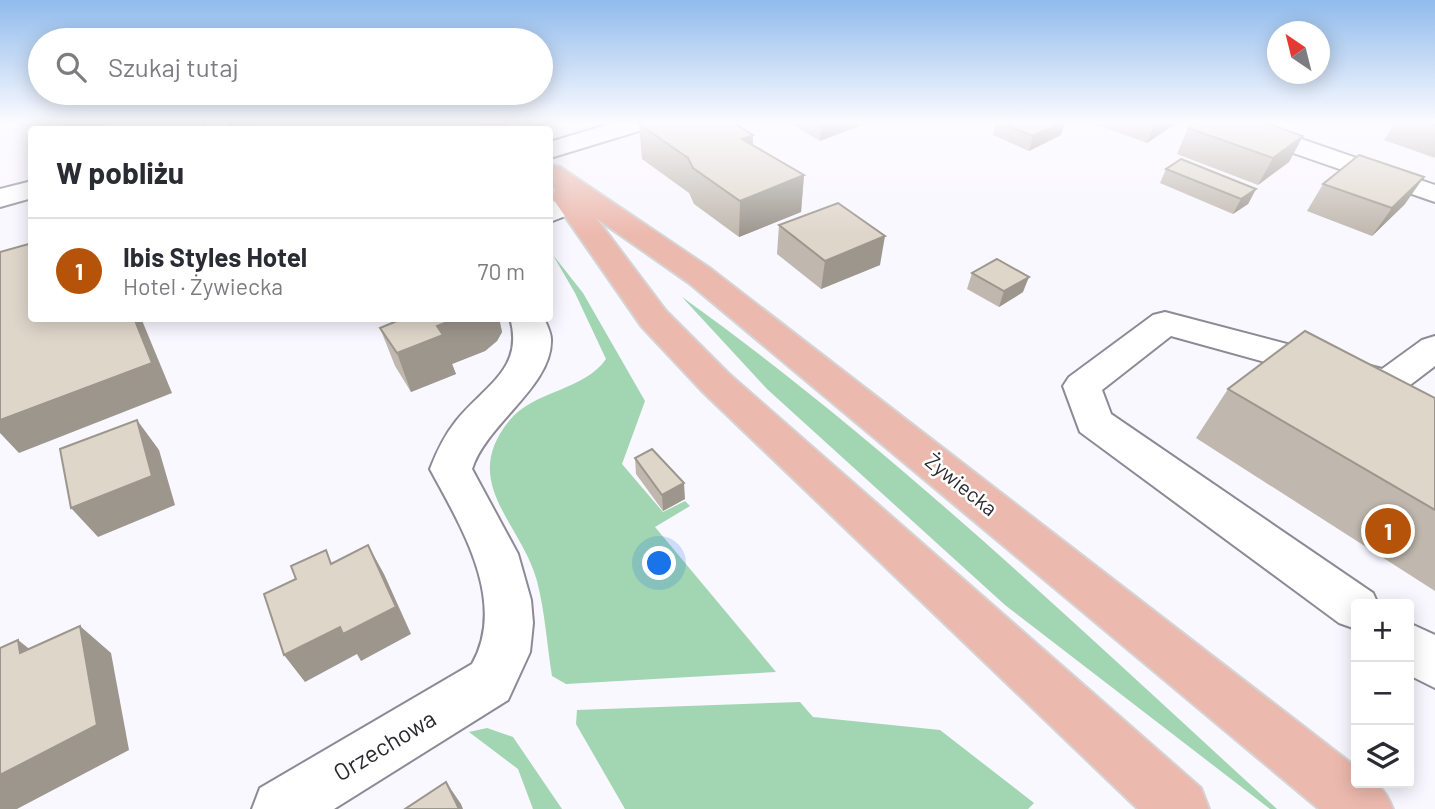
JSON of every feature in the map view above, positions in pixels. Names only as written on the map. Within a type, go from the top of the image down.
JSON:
[{"type":"main road","name":"Żywiecka","points":[[555,191],[654,318],[715,382],[1181,809]]},
{"type":"main road","name":"Żywiecka","points":[[555,191],[700,276],[1364,809]]},
{"type":"street","points":[[1336,160],[1435,194]]},
{"type":"street","points":[[0,198],[28,190]]},
{"type":"street","name":"Orzechowa","points":[[281,809],[490,682],[506,651],[510,613],[500,562],[451,469],[453,455],[481,416],[523,374],[533,356],[535,332],[529,322]]},
{"type":"street","points":[[1351,604],[1094,422],[1082,386],[1165,323],[1388,383],[1435,348]]},
{"type":"street","points":[[1414,649],[1435,664]]},
{"type":"green space","points":[[553,255],[583,293],[645,401],[622,464],[663,512],[685,501],[690,506],[655,527],[776,672],[566,684],[552,676],[537,581],[529,560],[498,502],[490,464],[495,443],[519,411],[585,378],[597,370],[606,359],[575,293]]},
{"type":"green space","points":[[682,297],[760,355],[912,479],[1277,809],[1270,809],[1005,605],[767,389]]},
{"type":"green space","points":[[800,702],[813,717],[940,730],[1034,803],[1028,809],[625,809],[576,724],[577,710]]},
{"type":"green space","points":[[487,728],[513,737],[562,809],[533,809],[518,769],[469,732]]},
{"type":"building","points":[[689,160],[778,160],[804,175],[740,201],[693,168]]},
{"type":"building","points":[[1183,160],[1256,189],[1241,199],[1166,169]]},
{"type":"building","points":[[1353,160],[1373,160],[1424,177],[1392,208],[1323,184]]},
{"type":"building","points":[[838,203],[885,236],[825,261],[779,225]]},
{"type":"building","points":[[28,244],[28,322],[136,322],[152,363],[0,420],[0,252]]},
{"type":"building","points":[[997,259],[1029,277],[1004,291],[972,273]]},
{"type":"building","points":[[394,322],[448,322],[437,326],[443,335],[397,353],[380,328]]},
{"type":"building","points":[[1305,331],[1435,398],[1435,510],[1228,389]]},
{"type":"building","points":[[137,420],[152,476],[71,508],[60,449]]},
{"type":"building","points":[[652,449],[684,483],[662,495],[635,458]]},
{"type":"building","points":[[368,545],[396,607],[343,634],[340,627],[284,655],[264,594],[296,579],[291,566],[326,550],[331,564]]},
{"type":"building","points":[[80,626],[97,725],[0,775],[0,648],[18,640],[20,653]]},
{"type":"building","points":[[446,782],[459,809],[405,809]]},
{"type":"place","name":"Ibis Styles Hotel","points":[[1388,531]]}]
